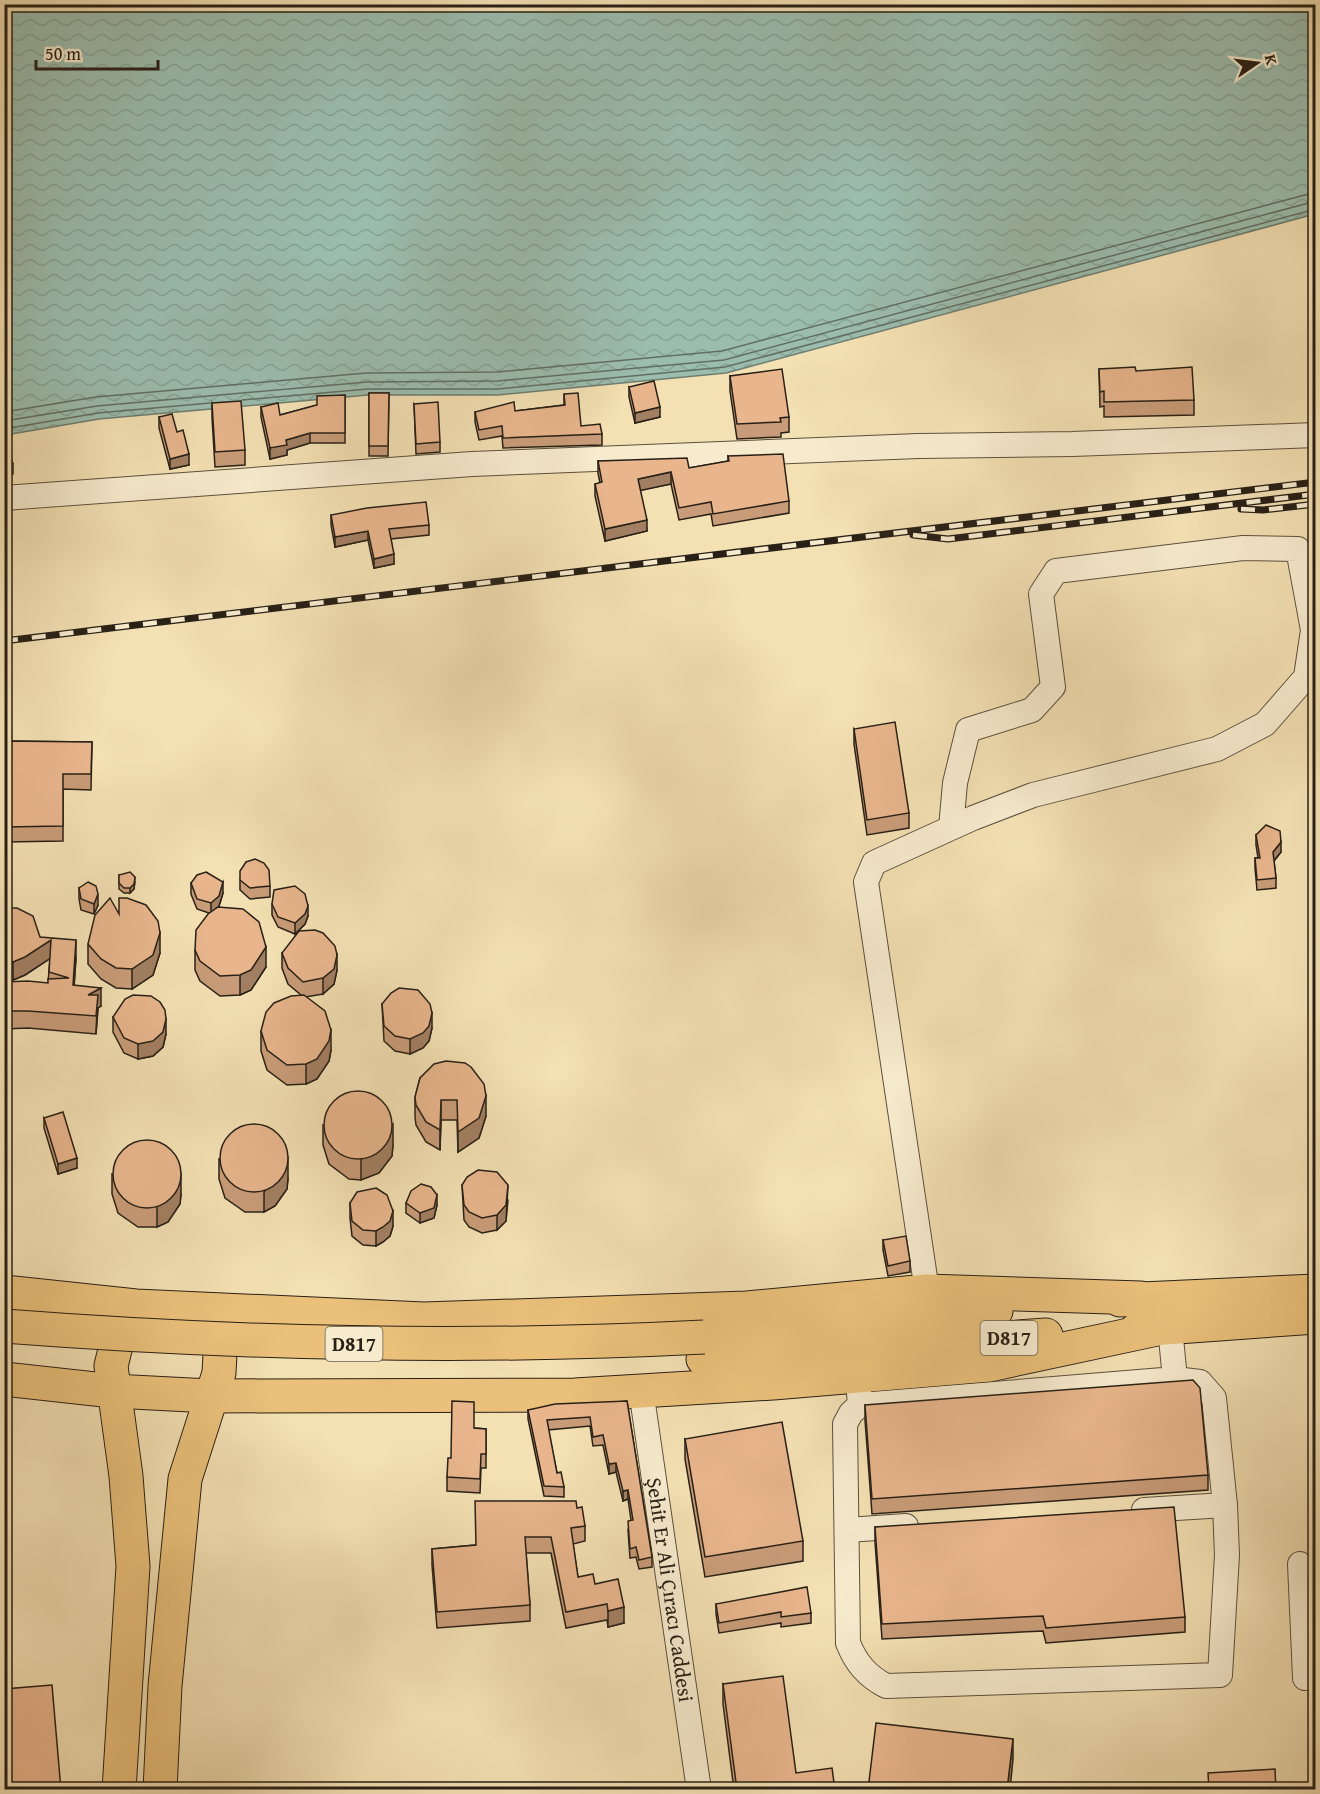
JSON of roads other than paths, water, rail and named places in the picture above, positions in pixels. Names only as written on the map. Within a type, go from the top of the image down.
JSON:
[{"type":"highway","name":"D817","points":[[4,1347],[156,1359],[295,1364],[561,1365],[1141,1298],[1316,1291]]},
{"type":"highway","points":[[4,1292],[136,1306],[424,1318],[563,1316],[747,1308],[927,1292],[1141,1298]]},
{"type":"highway","points":[[119,1790],[133,1566],[126,1476],[111,1366],[120,1329],[136,1306]]},
{"type":"highway","points":[[159,1790],[165,1686],[185,1479],[219,1373],[221,1335],[216,1310]]},
{"type":"highway","name":"D817","points":[[4,1326],[159,1338],[293,1343],[569,1344],[704,1348],[1164,1329],[1316,1317]]},
{"type":"highway","points":[[4,1379],[113,1391],[210,1396],[575,1395],[641,1390],[858,1391],[1164,1329]]},
{"type":"street","points":[[4,498],[472,464],[918,446],[1072,444],[1316,435]]},
{"type":"street","points":[[927,1292],[866,882],[874,863],[951,828],[1033,795],[1217,749],[1265,724],[1306,677],[1313,630],[1298,549],[1243,548],[1056,571],[1041,594],[1053,687],[1032,710],[968,730],[955,783],[951,828]]},
{"type":"street","points":[[1164,1329],[1175,1379]]},
{"type":"street","points":[[1175,1379],[1200,1382],[1214,1398],[1225,1505],[1227,1555],[1220,1675],[886,1686],[861,1668],[848,1643],[845,1424],[858,1391],[1175,1379]]},
{"type":"street","name":"Şehit Er Ali Çıracı Caddesi","points":[[641,1390],[699,1790]]},
{"type":"street","points":[[1119,1512],[1225,1505]]},
{"type":"street","points":[[847,1530],[930,1524]]},
{"type":"street","points":[[1300,1564],[1305,1678],[1316,1678]]},
{"type":"water","points":[[5,5],[1315,5],[1315,214],[726,373],[498,395],[368,395],[99,419],[5,435]]},
{"type":"railway","points":[[4,641],[1316,482]]},
{"type":"railway","points":[[913,535],[948,539],[1316,494]]},
{"type":"railway","points":[[1241,509],[1263,510],[1316,504]]}]
